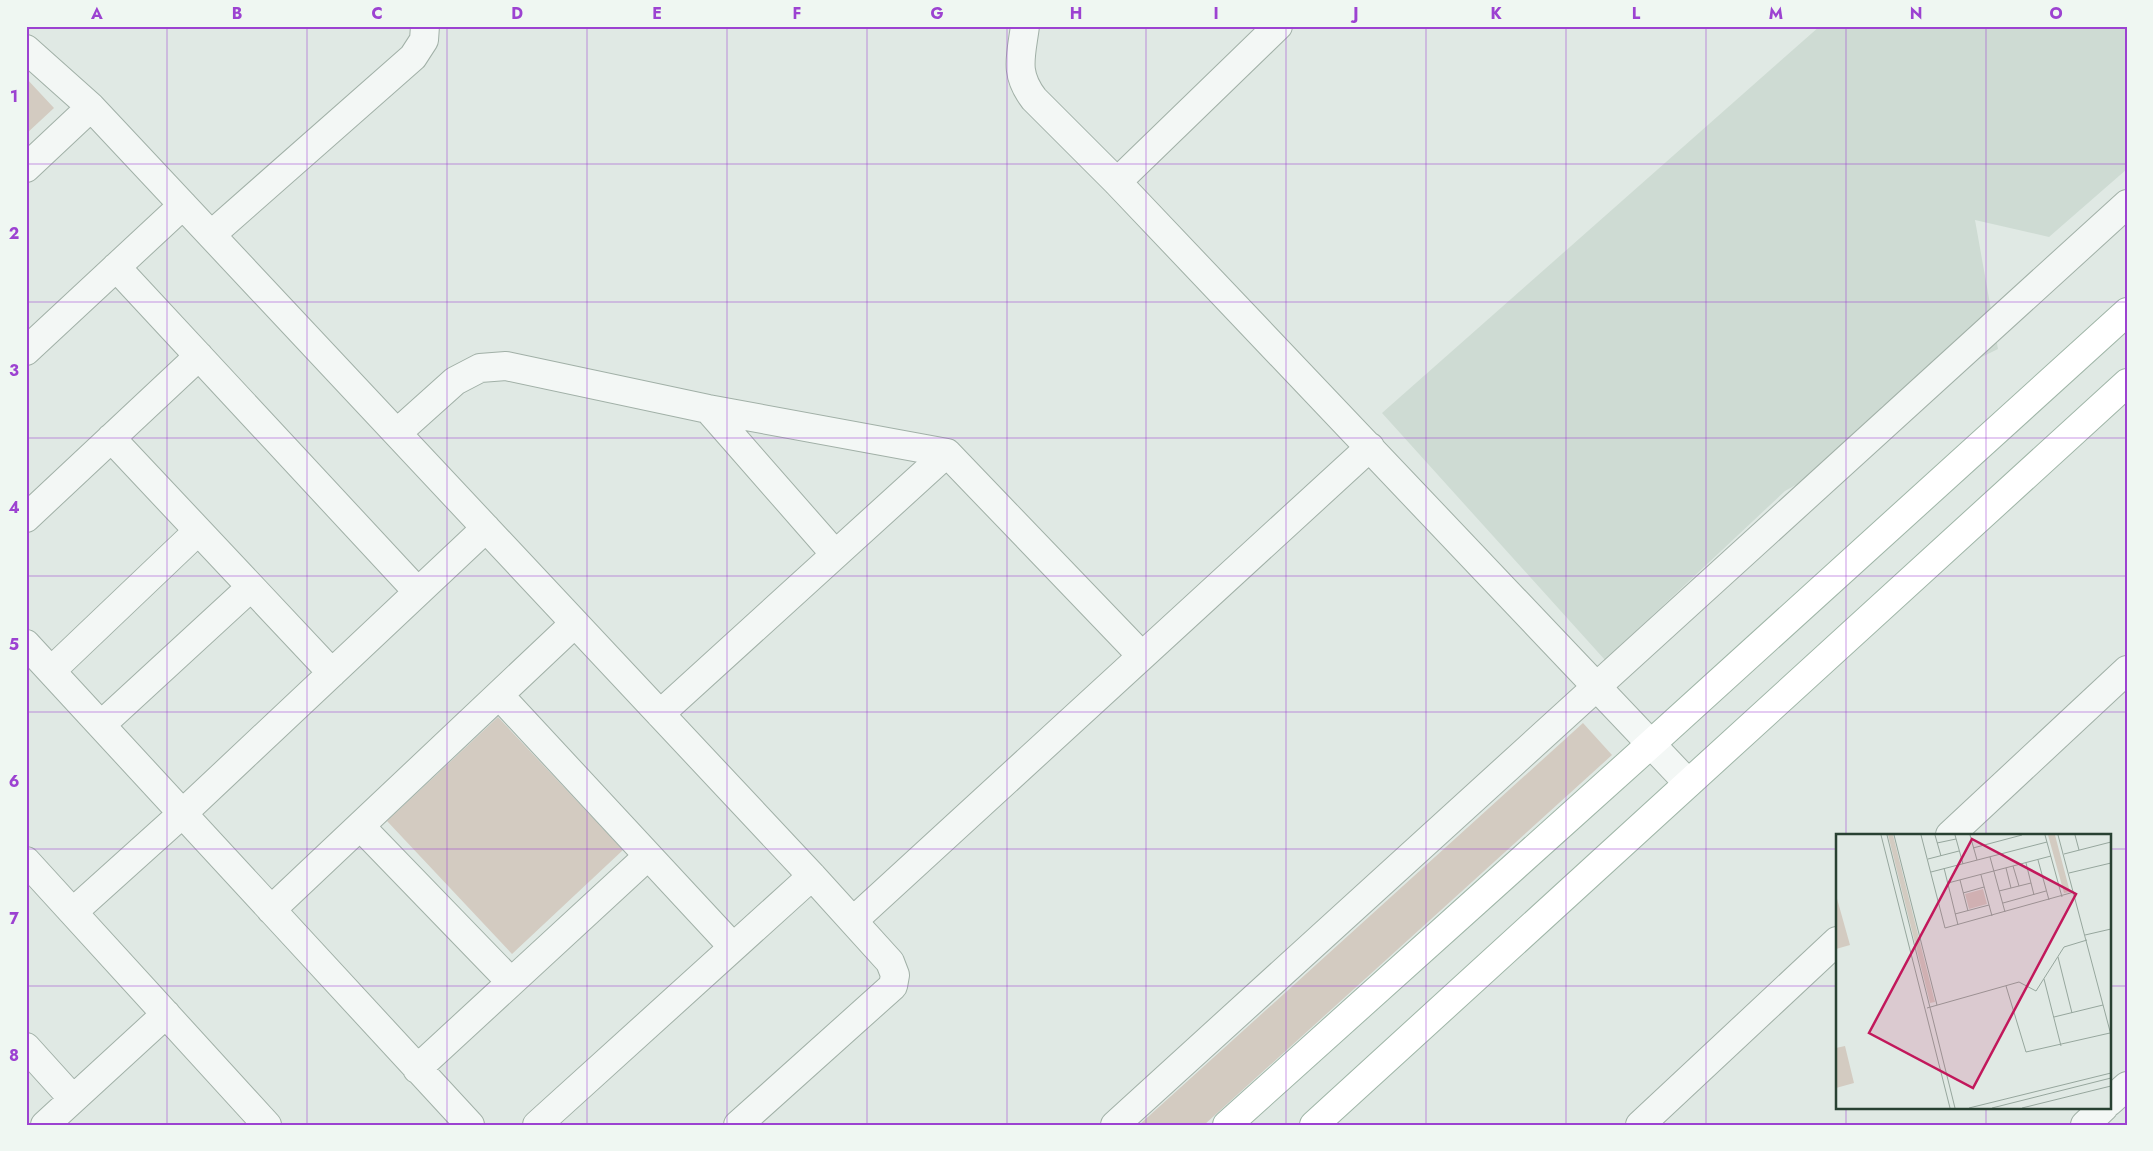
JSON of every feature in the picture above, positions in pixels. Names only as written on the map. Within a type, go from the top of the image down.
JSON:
[{"type":"main road","points":[[1227,1125],[2127,312]]},
{"type":"main road","points":[[1314,1125],[2127,383]]},
{"type":"street","points":[[211,235],[413,57],[424,40],[425,26]]},
{"type":"street","points":[[1025,26],[1020,68],[1023,85],[1034,99],[1117,182],[1688,783]]},
{"type":"street","points":[[1117,182],[1278,26]]},
{"type":"street","points":[[26,49],[91,107],[812,876],[890,962],[895,974],[893,986],[738,1125]]},
{"type":"street","points":[[26,168],[91,107]]},
{"type":"street","points":[[1115,1125],[2127,204]]},
{"type":"street","points":[[26,351],[183,205]]},
{"type":"street","points":[[116,267],[418,592]]},
{"type":"street","points":[[26,518],[199,356]]},
{"type":"street","points":[[397,433],[455,381],[480,368],[506,366],[708,409],[947,453],[1142,656]]},
{"type":"street","points":[[708,409],[836,554]]},
{"type":"street","points":[[111,438],[332,673]]},
{"type":"street","points":[[853,921],[1370,447]]},
{"type":"street","points":[[660,714],[947,453]]},
{"type":"street","points":[[73,912],[183,813],[486,528]]},
{"type":"street","points":[[51,670],[198,531]]},
{"type":"street","points":[[101,725],[251,587]]},
{"type":"street","points":[[271,910],[575,623]]},
{"type":"street","points":[[26,644],[470,1125]]},
{"type":"street","points":[[1951,834],[2127,670]]},
{"type":"street","points":[[499,695],[733,947]]},
{"type":"street","points":[[360,826],[511,982]]},
{"type":"street","points":[[417,1069],[648,856]]},
{"type":"street","points":[[26,861],[166,1014],[260,1122]]},
{"type":"street","points":[[537,1125],[812,876]]},
{"type":"street","points":[[1640,1125],[1836,942]]},
{"type":"street","points":[[44,1125],[166,1014]]},
{"type":"street","points":[[26,1047],[73,1099]]},
{"type":"street","points":[[2110,1101],[2127,1086]]},
{"type":"street","points":[[2085,1125],[2103,1108]]},
{"type":"shaded area","points":[[1820,26],[2127,26],[2127,169],[2049,237],[1975,220],[1998,349],[1882,406],[1854,452],[1785,491],[1605,660],[1382,413]]},
{"type":"shaded area","points":[[26,78],[54,108],[26,134]]},
{"type":"shaded area","points":[[498,717],[623,850],[512,954],[387,821]]},
{"type":"shaded area","points":[[1583,723],[1612,755],[1204,1125],[1139,1125]]}]
